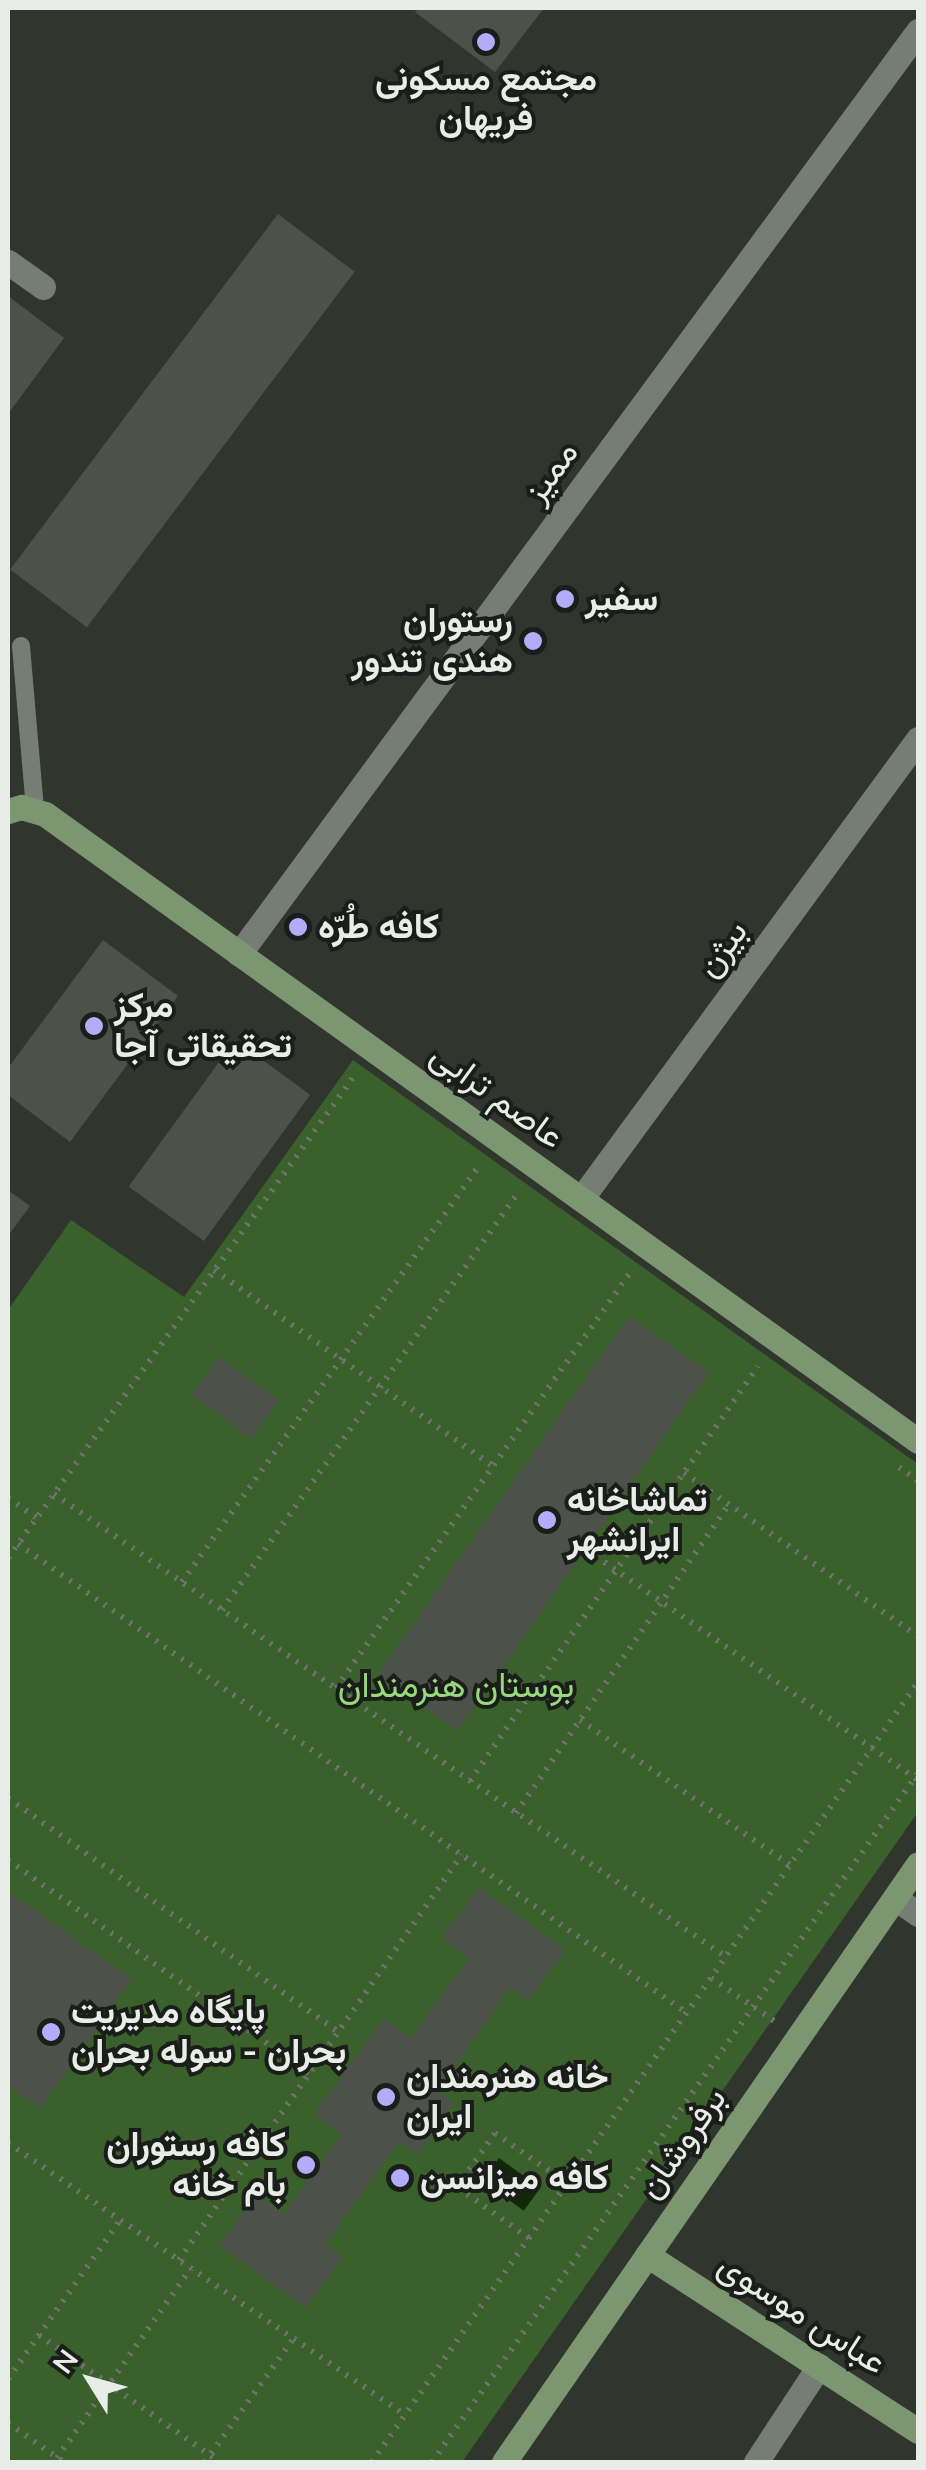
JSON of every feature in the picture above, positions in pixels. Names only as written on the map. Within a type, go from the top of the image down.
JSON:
[{"type":"street","name":"ممیز","points":[[239,954],[918,31]]},
{"type":"street","points":[[8,262],[42,287]]},
{"type":"street","name":"بیژن","points":[[581,1199],[918,740]]},
{"type":"street","name":"عاصم ترابی","points":[[35,808],[918,1440]]},
{"type":"street","points":[[8,811],[35,808]]},
{"type":"street","name":"برفروشان","points":[[504,2462],[918,1864]]},
{"type":"street","points":[[894,1898],[918,1914]]},
{"type":"street","name":"عباس موسوی","points":[[647,2255],[918,2431]]},
{"type":"street","points":[[756,2462],[819,2366]]},
{"type":"lane","points":[[20,646],[35,808]]},
{"type":"path","points":[[8,1558],[372,1050]]},
{"type":"path","points":[[182,1582],[479,1166]]},
{"type":"path","points":[[222,1610],[518,1194]]},
{"type":"path","points":[[214,1270],[493,1466]]},
{"type":"path","points":[[336,1688],[629,1274]]},
{"type":"path","points":[[470,1781],[758,1366]]},
{"type":"path","points":[[684,1473],[918,1636]]},
{"type":"path","points":[[54,1494],[726,1958]]},
{"type":"path","points":[[8,1498],[36,1518]]},
{"type":"path","points":[[516,1813],[729,1504]]},
{"type":"path","points":[[18,1544],[687,2012]]},
{"type":"path","points":[[432,2462],[917,1777],[587,1550]]},
{"type":"path","points":[[372,2462],[918,1682]]},
{"type":"path","points":[[580,1720],[790,1864]]},
{"type":"path","points":[[8,1798],[339,2032]]},
{"type":"path","points":[[179,2260],[462,1855]]},
{"type":"path","points":[[8,1860],[309,2073]]},
{"type":"path","points":[[711,1978],[799,2037]]},
{"type":"path","points":[[529,2238],[458,2187],[496,2133],[567,2183]]},
{"type":"path","points":[[8,2143],[405,2415]]},
{"type":"path","points":[[8,2380],[120,2220]]},
{"type":"path","points":[[8,2423],[61,2460],[190,2268]]},
{"type":"path","points":[[38,2335],[208,2459],[220,2462]]},
{"type":"path","points":[[208,2459],[293,2338]]},
{"type":"green space","name":"بوستان هنرمندان","points":[[353,1060],[918,1464],[918,1812],[462,2462],[8,2462],[8,1310],[71,1220],[184,1297]]},
{"type":"shaded area","points":[[499,2158],[540,2188],[524,2211],[483,2181]]},
{"type":"building","name":"مجتمع مسکونی فریهان","points":[[419,8],[544,8],[495,72],[415,12]]},
{"type":"building","points":[[278,214],[355,272],[87,627],[10,569]]},
{"type":"building","points":[[8,296],[64,338],[8,414]]},
{"type":"building","points":[[103,940],[178,996],[70,1142],[8,1095],[8,1068]]},
{"type":"building","points":[[235,1040],[310,1095],[204,1241],[129,1186]]},
{"type":"building","points":[[8,1190],[30,1206],[8,1236]]},
{"type":"building","name":"تماشاخانه ایرانشهر","points":[[629,1316],[709,1372],[458,1731],[378,1675]]},
{"type":"building","points":[[219,1357],[279,1400],[251,1439],[191,1395]]},
{"type":"building","name":"خانه هنرمندان ایران","points":[[479,1887],[565,1950],[528,2001],[510,1988],[437,2091],[454,2103],[417,2155],[399,2142],[325,2244],[343,2257],[306,2308],[219,2246],[256,2195],[284,2214],[342,2134],[314,2114],[384,2018],[411,2038],[469,1958],[442,1938]]},
{"type":"building","name":"پایگاه مدیریت بحران - سوله بحران","points":[[8,1891],[132,1979],[40,2109],[8,2086]]},
{"type":"place","name":"مجتمع مسکونی فریهان","points":[[486,42]]},
{"type":"place","name":"سفیر","points":[[565,599]]},
{"type":"place","name":"رستوران هندی تندور","points":[[533,641]]},
{"type":"place","name":"کافه طُرّه","points":[[298,927]]},
{"type":"place","name":"مرکز تحقیقاتی آجا","points":[[94,1026]]},
{"type":"place","name":"تماشاخانه ایرانشهر","points":[[547,1520]]},
{"type":"place","name":"پایگاه مدیریت بحران - سوله بحران","points":[[51,2032]]},
{"type":"place","name":"خانه هنرمندان ایران","points":[[386,2097]]},
{"type":"place","name":"کافه رستوران بام خانه","points":[[306,2165]]},
{"type":"place","name":"کافه میزانسن","points":[[400,2178]]}]
